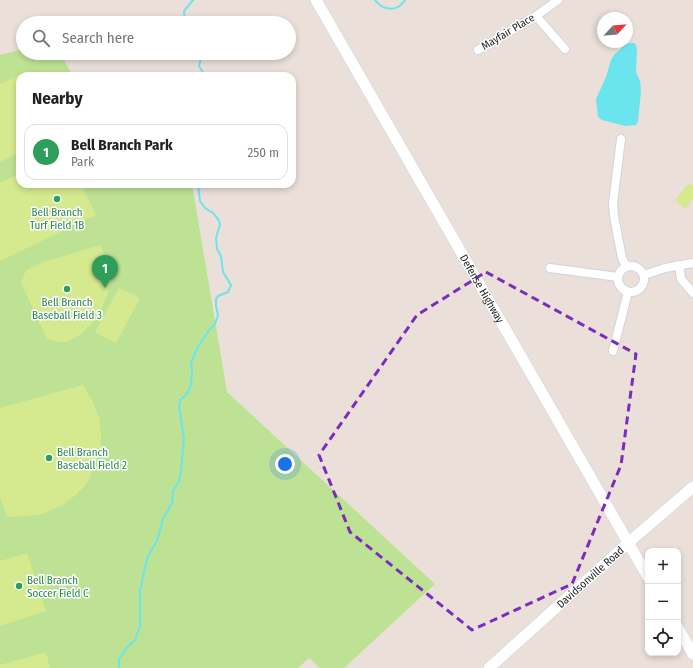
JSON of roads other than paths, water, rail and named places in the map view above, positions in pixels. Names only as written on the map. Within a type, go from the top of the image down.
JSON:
[{"type":"main road","name":"Defense Highway","points":[[316,0],[645,572]]},
{"type":"main road","name":"Davidsonville Road","points":[[489,668],[628,543],[693,487]]},
{"type":"main road","points":[[681,633],[693,654]]},
{"type":"street","name":"Mayfair Place","points":[[478,50],[536,16],[558,0]]},
{"type":"street","points":[[536,16],[565,49]]},
{"type":"street","points":[[621,139],[613,203],[622,258],[626,266]]},
{"type":"street","points":[[644,275],[665,268],[693,263]]},
{"type":"street","points":[[679,265],[681,278],[693,293]]},
{"type":"street","points":[[626,266],[636,266],[644,275],[645,280],[642,287],[638,291],[628,292],[621,287],[618,282],[618,277],[622,269],[626,266]]},
{"type":"street","points":[[550,268],[618,277]]},
{"type":"street","points":[[613,351],[628,292]]},
{"type":"water","points":[[633,43],[636,45],[636,72],[640,81],[641,91],[638,121],[636,125],[625,126],[602,120],[598,117],[596,99],[614,55],[622,48],[633,48]]},
{"type":"waterway","points":[[184,16],[184,11],[193,0]]},
{"type":"waterway","points":[[375,0],[378,4],[390,9],[398,7],[405,0]]},
{"type":"waterway","points":[[200,60],[199,66],[203,72]]},
{"type":"waterway","points":[[119,668],[119,660],[127,647],[135,640],[140,626],[140,591],[147,559],[157,541],[163,519],[172,503],[173,491],[179,481],[184,438],[179,407],[180,400],[187,394],[191,385],[191,363],[198,347],[215,324],[218,315],[216,299],[218,296],[228,292],[231,285],[223,272],[221,256],[217,249],[216,238],[220,224],[213,213],[205,208],[200,201],[198,188]]},
{"type":"place","name":"Bell Branch Turf Field 1B","points":[[57,199]]},
{"type":"place","name":"Bell Branch Park","points":[[105,288]]},
{"type":"place","name":"Bell Branch Baseball Field 3","points":[[67,289]]},
{"type":"place","name":"Bell Branch Baseball Field 2","points":[[49,458]]},
{"type":"place","name":"Bell Branch Soccer Field C","points":[[19,586]]}]
